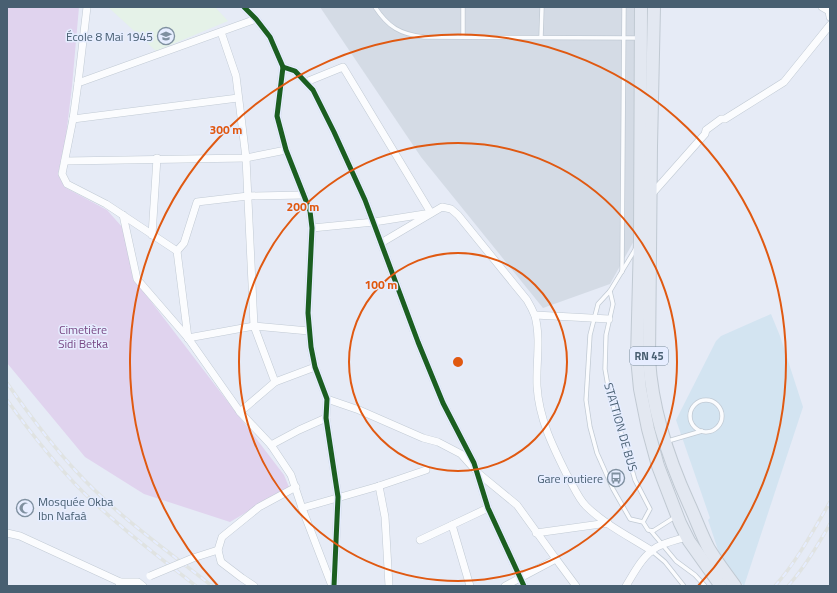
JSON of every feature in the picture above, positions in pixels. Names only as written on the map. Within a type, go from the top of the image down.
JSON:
[{"type":"main road","name":"RN 45","points":[[641,7],[650,377],[665,442],[677,477],[702,534],[715,557],[735,586]]},
{"type":"main road","name":"RN 45","points":[[654,7],[654,38],[646,196],[640,240],[637,358],[640,389],[655,454],[677,516],[688,539],[721,586]]},
{"type":"main road","points":[[641,38],[654,38]]},
{"type":"main road","points":[[677,516],[682,511],[691,509]]},
{"type":"main road","points":[[688,539],[695,540],[702,534]]},
{"type":"street","points":[[87,7],[73,119],[62,174],[68,184],[106,204],[176,251],[188,338]]},
{"type":"street","points":[[244,7],[256,19],[270,38],[283,67],[277,116],[286,150],[310,211],[312,228],[308,313],[309,331],[315,367],[327,399],[326,418],[338,497],[333,586]]},
{"type":"street","points":[[646,196],[705,134],[709,134],[724,122],[725,118],[784,82],[830,25],[827,22],[830,17],[829,11],[822,7]]},
{"type":"street","points":[[78,83],[256,19]]},
{"type":"street","points":[[221,32],[236,76],[246,158],[254,326],[275,382]]},
{"type":"street","points":[[283,67],[294,71],[313,90],[334,132],[374,222],[418,342],[443,403],[474,463],[488,508],[524,586]]},
{"type":"street","points":[[306,82],[343,67],[430,213]]},
{"type":"street","points":[[73,119],[238,98]]},
{"type":"street","points":[[65,160],[246,158],[286,150]]},
{"type":"street","points":[[152,235],[157,158]]},
{"type":"street","points":[[176,251],[184,243],[197,202],[248,196],[304,194]]},
{"type":"street","points":[[382,243],[442,207],[446,207],[458,215],[527,300],[535,315],[537,325],[537,387],[544,425],[556,454],[581,499],[586,506],[608,523],[652,551]]},
{"type":"street","points":[[312,228],[374,222],[430,213]]},
{"type":"street","points":[[123,215],[137,280],[188,338],[240,412],[271,446],[291,475],[296,486],[302,508],[333,586]]},
{"type":"street","points":[[535,315],[609,319]]},
{"type":"street","points":[[188,338],[254,326],[309,331]]},
{"type":"street","points":[[240,412],[275,382],[315,367]]},
{"type":"street","points":[[327,399],[359,410],[423,438],[438,442],[461,454],[478,473],[517,505],[576,586]]},
{"type":"street","points":[[271,446],[299,430],[326,418]]},
{"type":"street","points":[[302,508],[379,486],[426,470]]},
{"type":"street","points":[[254,586],[221,562],[218,550],[222,537],[259,507],[296,486]]},
{"type":"street","points":[[379,486],[385,517],[389,586]]},
{"type":"street","points":[[420,540],[488,508]]},
{"type":"street","points":[[536,533],[608,523]]},
{"type":"street","points":[[452,525],[470,586]]},
{"type":"street","points":[[7,533],[20,536],[119,584],[141,584],[150,576],[193,558],[218,550]]},
{"type":"street","points":[[626,586],[640,564],[652,551],[662,545],[688,539]]},
{"type":"street","points":[[505,586],[556,559]]},
{"type":"lane","points":[[375,7],[390,26],[412,36],[641,38]]},
{"type":"lane","points":[[463,7],[463,37]]},
{"type":"lane","points":[[541,37],[542,7]]},
{"type":"lane","points":[[622,273],[624,7]]},
{"type":"lane","points":[[640,240],[610,292],[598,304],[594,318],[590,335],[587,370],[586,400],[590,427],[597,453],[613,490],[630,519],[643,522],[648,530],[651,531],[676,561],[695,575],[705,586]]},
{"type":"lane","name":"STATTION DE BUS","points":[[610,292],[613,304],[606,335],[605,369],[609,392],[635,480],[650,509],[643,522]]},
{"type":"lane","points":[[665,442],[702,431],[707,432],[717,428],[722,419],[721,409],[718,404],[708,400],[703,400],[694,405],[690,415],[693,425],[702,431]]},
{"type":"lane","points":[[651,531],[677,516]]},
{"type":"lane","points":[[652,551],[661,558],[684,586]]},
{"type":"shaded area","name":"École 8 Mai 1945","points":[[108,7],[215,7],[228,21],[156,51]]},
{"type":"shaded area","points":[[320,7],[634,7],[635,239],[610,284],[543,308],[421,157]]},
{"type":"shaded area","points":[[771,314],[780,336],[803,407],[744,586],[720,556],[708,520],[710,518],[676,420],[716,341],[721,336]]},
{"type":"green space","name":"Cimetière Sidi Betka","points":[[7,7],[79,7],[66,136],[58,174],[66,188],[107,210],[123,228],[133,278],[284,475],[289,487],[230,522],[144,494],[85,457],[7,363]]},
{"type":"railway","points":[[7,383],[48,439],[90,486],[141,531],[212,586]]},
{"type":"railway","points":[[7,400],[43,448],[96,505],[196,586]]},
{"type":"railway","points":[[775,586],[798,556],[830,502]]},
{"type":"railway","points":[[788,586],[805,564],[830,524]]},
{"type":"cycle path","points":[[244,7],[256,19],[270,37],[283,67],[277,116],[286,150],[310,211],[312,228],[308,313],[311,347],[315,367],[327,399],[326,418],[338,497],[334,586]]},
{"type":"cycle path","points":[[283,67],[295,71],[313,90],[334,132],[365,200],[418,342],[443,403],[474,463],[488,508],[524,586]]},
{"type":"place","name":"École 8 Mai 1945","points":[[166,36]]},
{"type":"place","name":"Gare routiere","points":[[616,478]]},
{"type":"place","name":"Mosquée Okba Ibn Nafaâ","points":[[25,508]]}]
